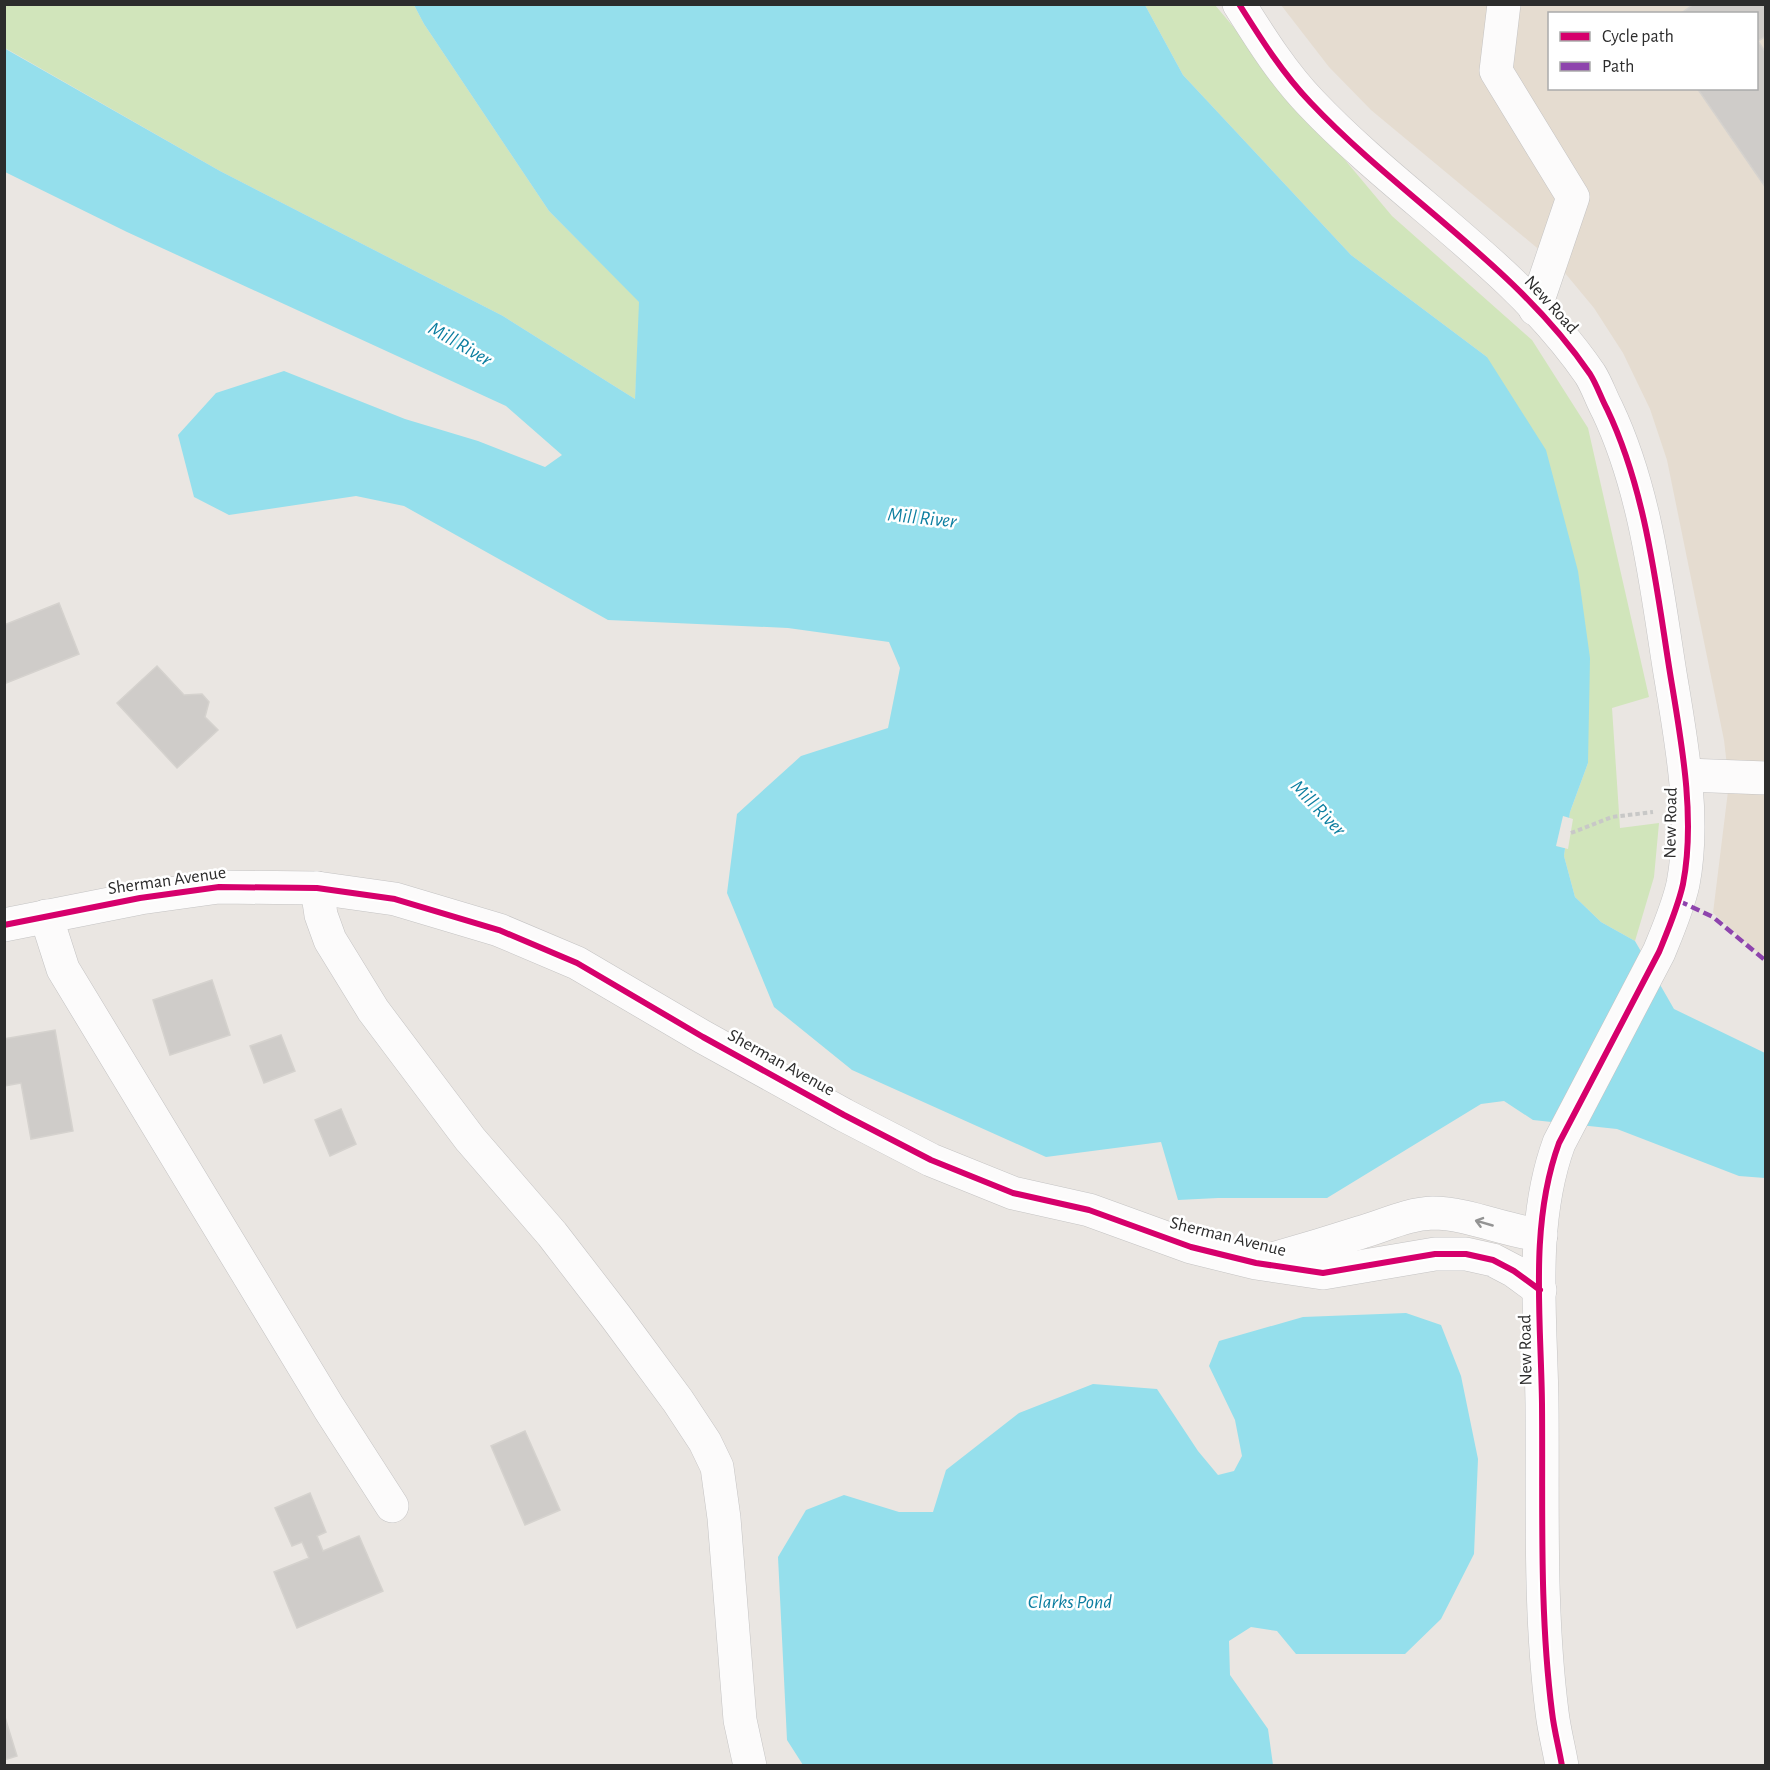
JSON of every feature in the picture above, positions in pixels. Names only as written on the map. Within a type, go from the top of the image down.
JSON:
[{"type":"street","name":"New Road","points":[[1239,4],[1273,57],[1310,103],[1520,291],[1561,337],[1591,376],[1616,428],[1635,485],[1652,562],[1686,775],[1687,855],[1683,883],[1659,952],[1559,1143],[1549,1170],[1541,1235],[1546,1644],[1552,1714],[1562,1766]]},
{"type":"street","points":[[1504,4],[1496,71],[1573,197],[1535,309]]},
{"type":"street","points":[[1686,775],[1766,778]]},
{"type":"street","name":"Sherman Avenue","points":[[4,925],[140,898],[219,887],[317,888],[395,899],[499,930],[577,963],[703,1037],[824,1104],[931,1160],[1013,1193],[1089,1210],[1191,1247],[1256,1263],[1323,1273],[1435,1254],[1466,1254],[1493,1260],[1514,1271],[1540,1290]]},
{"type":"street","points":[[317,888],[321,915],[330,940],[373,1010],[470,1139],[552,1234],[616,1317],[705,1442],[717,1467],[724,1518],[740,1720],[750,1766]]},
{"type":"street","points":[[46,916],[63,969],[329,1408],[392,1506]]},
{"type":"street","name":"Sherman Avenue","points":[[1256,1263],[1323,1245],[1401,1218],[1433,1214],[1462,1217],[1518,1233],[1541,1235]]},
{"type":"path","points":[[1571,833],[1612,817],[1687,807]]},
{"type":"shaded area","points":[[1281,5],[1765,5],[1765,959],[1713,913],[1729,783],[1724,740],[1667,460],[1650,409],[1623,353],[1594,308],[1560,267],[1371,110],[1329,67]]},
{"type":"green space","points":[[5,5],[414,5],[424,24],[549,211],[640,302],[635,399],[503,316],[220,171],[5,48]]},
{"type":"green space","points":[[1145,5],[1215,5],[1392,216],[1532,340],[1588,428],[1649,697],[1612,708],[1620,828],[1659,823],[1654,877],[1635,941],[1601,922],[1575,897],[1564,856],[1570,812],[1588,763],[1487,357],[1351,255],[1183,75]]},
{"type":"water","name":"Mill River","points":[[414,5],[1145,5],[1183,75],[1351,255],[1487,357],[1546,450],[1578,571],[1590,658],[1588,763],[1570,812],[1564,856],[1575,897],[1601,922],[1635,941],[1674,1009],[1765,1053],[1765,1178],[1739,1176],[1617,1129],[1533,1120],[1504,1101],[1481,1104],[1327,1198],[1178,1200],[1161,1142],[1046,1157],[852,1070],[774,1007],[727,893],[737,814],[801,756],[888,728],[900,668],[889,642],[788,628],[608,620],[404,506],[356,496],[229,515],[194,497],[178,435],[216,393],[284,371],[405,419],[478,441],[545,467],[562,455],[506,406],[127,232],[5,172],[4,48],[220,171],[503,316],[635,399],[639,302],[549,211],[424,24]]},
{"type":"water","name":"Clarks Pond","points":[[1406,1313],[1441,1325],[1461,1376],[1478,1459],[1474,1554],[1441,1619],[1405,1654],[1296,1654],[1277,1631],[1251,1627],[1229,1641],[1230,1675],[1268,1729],[1273,1765],[803,1765],[787,1740],[778,1557],[806,1510],[844,1495],[899,1512],[933,1512],[946,1470],[1019,1413],[1093,1384],[1157,1389],[1198,1451],[1218,1475],[1234,1471],[1242,1456],[1235,1420],[1209,1366],[1219,1341],[1303,1317]]},
{"type":"pier","points":[[1563,816],[1573,819],[1568,849],[1556,846]]},
{"type":"building","points":[[1694,4],[1766,4],[1766,36],[1758,41],[1758,12],[1683,12]]},
{"type":"building","points":[[1758,41],[1766,53],[1766,188],[1698,90],[1758,90]]},
{"type":"building","points":[[59,603],[79,654],[4,684],[4,625]]},
{"type":"building","points":[[157,666],[184,695],[202,694],[209,702],[205,717],[218,730],[177,768],[117,703]]},
{"type":"building","points":[[212,980],[230,1035],[170,1055],[153,1000]]},
{"type":"building","points":[[55,1030],[73,1131],[31,1139],[21,1083],[4,1086],[4,1039]]},
{"type":"building","points":[[281,1035],[295,1071],[264,1083],[250,1046]]},
{"type":"building","points":[[341,1109],[356,1144],[330,1156],[315,1120]]},
{"type":"building","points":[[525,1431],[560,1510],[525,1525],[491,1446]]},
{"type":"building","points":[[310,1493],[326,1532],[317,1536],[323,1551],[359,1536],[383,1591],[297,1628],[274,1572],[309,1558],[302,1542],[292,1546],[275,1508]]},
{"type":"building","points":[[4,1714],[17,1756],[4,1760]]},
{"type":"marked path","points":[[1679,901],[1713,917],[1766,961]]},
{"type":"cycle path","points":[[1239,4],[1282,68],[1311,103],[1382,170],[1528,299],[1590,374],[1620,440],[1631,472],[1648,539],[1685,778],[1688,805],[1687,858],[1676,910],[1659,952],[1559,1143],[1544,1206],[1539,1272],[1543,1597],[1552,1712],[1562,1766]]},
{"type":"cycle path","points":[[4,925],[140,898],[219,887],[317,888],[395,899],[499,930],[577,963],[703,1037],[844,1115],[931,1160],[1013,1193],[1089,1210],[1191,1247],[1256,1263],[1323,1273],[1435,1254],[1466,1254],[1493,1260],[1514,1271],[1540,1290]]}]
